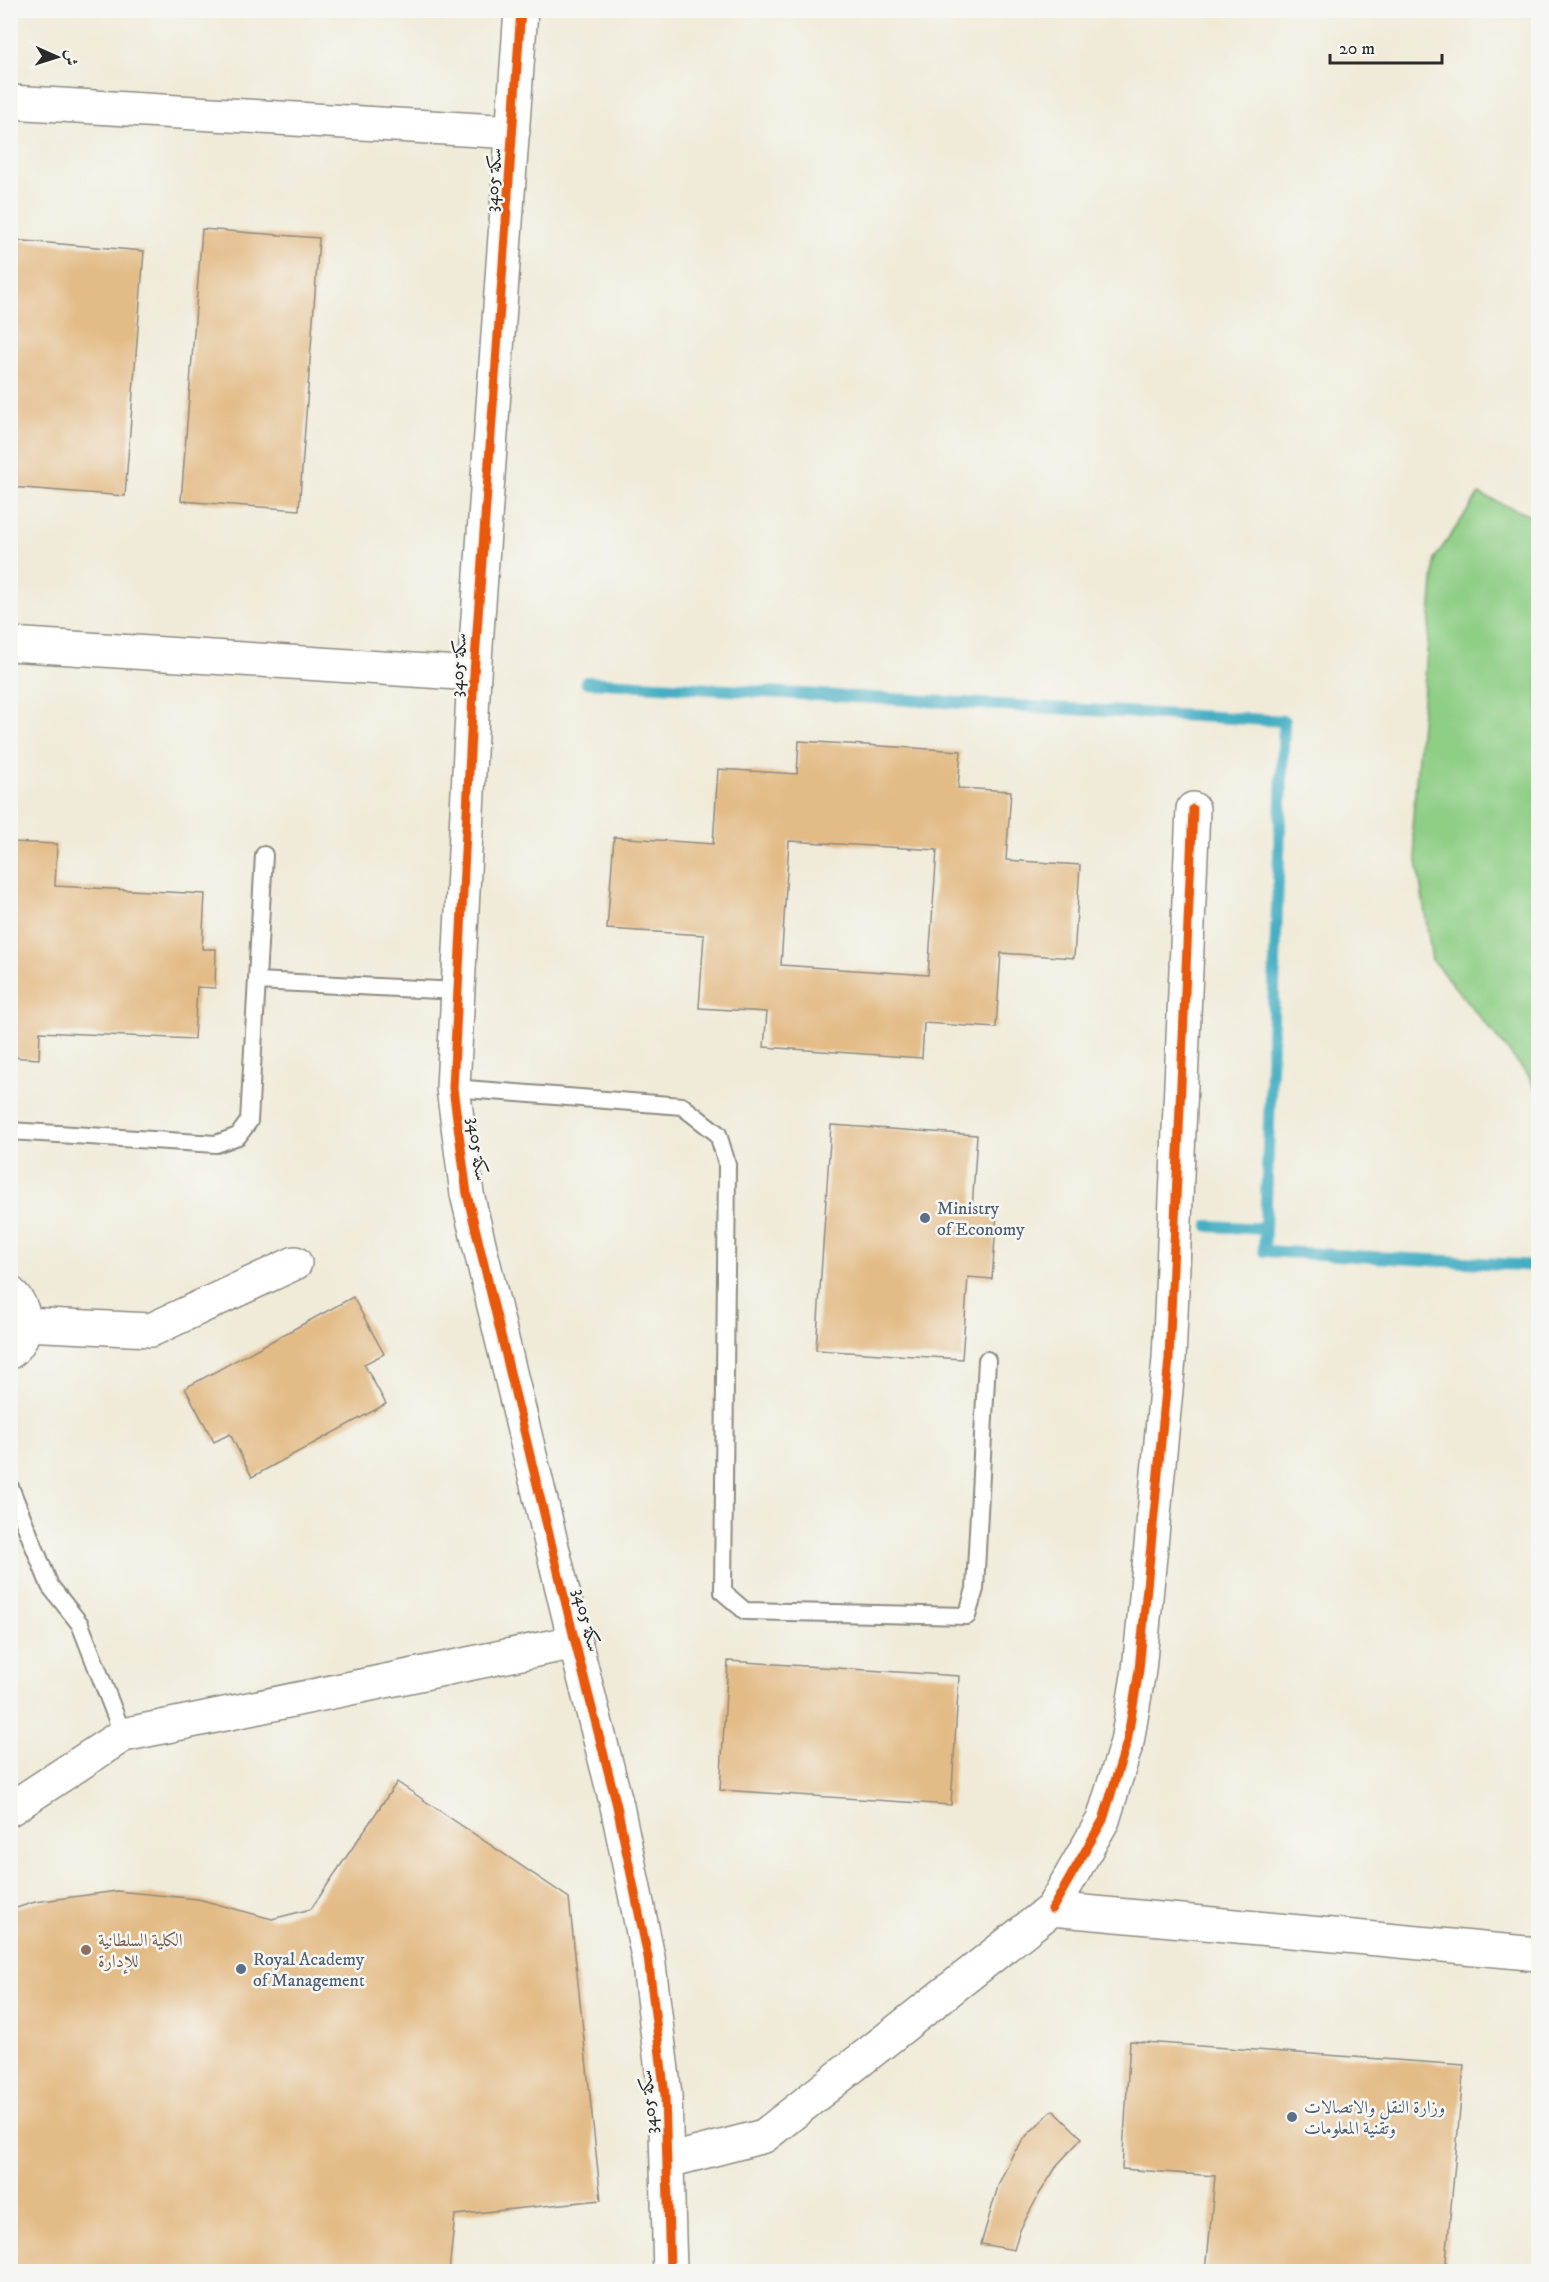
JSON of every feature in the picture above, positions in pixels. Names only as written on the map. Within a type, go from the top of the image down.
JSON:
[{"type":"street","name":"سكة 3405","points":[[521,10],[474,674],[453,1088],[467,1194],[617,1806],[648,1958],[665,2095],[670,2271]]},
{"type":"street","points":[[10,102],[513,132]]},
{"type":"street","points":[[10,644],[474,674]]},
{"type":"street","points":[[668,2161],[764,2136],[1052,1909],[1103,1820],[1127,1742],[1139,1670],[1169,1359],[1193,809]]},
{"type":"street","points":[[10,1293],[16,1297],[23,1310],[17,1338],[151,1330],[295,1263]]},
{"type":"street","points":[[10,1809],[123,1735],[575,1642]]},
{"type":"street","points":[[1052,1909],[1539,1954]]},
{"type":"lane","points":[[10,1131],[216,1144],[238,1136],[249,1121],[264,855]]},
{"type":"lane","points":[[257,981],[458,991]]},
{"type":"lane","points":[[453,1088],[682,1106],[718,1134],[727,1164],[723,1592],[745,1611],[967,1616],[975,1589],[987,1360]]},
{"type":"lane","points":[[10,1486],[50,1586],[80,1624],[123,1735]]},
{"type":"green space","points":[[1479,494],[1538,519],[1538,1093],[1529,1076],[1432,960],[1412,828],[1435,558]]},
{"type":"building","points":[[202,229],[319,238],[299,510],[181,501]]},
{"type":"building","points":[[13,240],[144,251],[125,496],[10,487],[10,275]]},
{"type":"building","points":[[799,741],[961,751],[958,788],[1011,791],[1006,860],[1080,865],[1074,958],[1001,953],[996,1028],[924,1023],[922,1058],[764,1047],[767,1012],[699,1008],[704,935],[607,929],[614,837],[713,844],[718,769],[797,774]],"holes":[[[789,841],[937,850],[928,975],[781,965]]]},
{"type":"building","points":[[10,842],[57,844],[55,886],[205,894],[202,949],[216,949],[215,988],[197,987],[194,1039],[40,1032],[39,1059],[10,1057]]},
{"type":"building","points":[[831,1125],[977,1135],[972,1210],[997,1212],[992,1279],[968,1277],[962,1359],[816,1350]]},
{"type":"building","points":[[353,1297],[384,1354],[364,1364],[386,1404],[252,1477],[230,1434],[214,1442],[185,1388]]},
{"type":"building","points":[[728,1661],[959,1676],[951,1805],[720,1790]]},
{"type":"building","points":[[397,1782],[569,1898],[601,2200],[455,2215],[449,2272],[10,2272],[10,1910],[35,1902],[117,1891],[198,1899],[272,1919],[311,1909]]},
{"type":"building","name":"وزارة النقل والاتصالات وتقنية المعلومات","points":[[1130,2041],[1464,2065],[1445,2272],[1206,2272],[1215,2176],[1122,2169]]},
{"type":"building","points":[[1053,2110],[1082,2138],[1058,2164],[1038,2196],[1019,2232],[1014,2250],[981,2244],[999,2183],[1013,2154],[1027,2135]]},
{"type":"waterway","points":[[586,682],[1284,721],[1265,1229]]},
{"type":"waterway","points":[[1209,1226],[1265,1229],[1264,1251],[1538,1266]]},
{"type":"cycle path","points":[[521,10],[474,674],[453,1088],[467,1194],[617,1806],[648,1957],[665,2095],[670,2272]]},
{"type":"cycle path","points":[[1052,1909],[1103,1820],[1127,1742],[1139,1670],[1169,1359],[1193,809]]},
{"type":"place","name":"Ministry of Economy","points":[[925,1218]]},
{"type":"place","name":"الكلية السلطانية للإدارة","points":[[86,1950]]},
{"type":"place","name":"Royal Academy of Management","points":[[241,1969]]},
{"type":"place","name":"وزارة النقل والاتصالات وتقنية المعلومات","points":[[1292,2117]]}]
